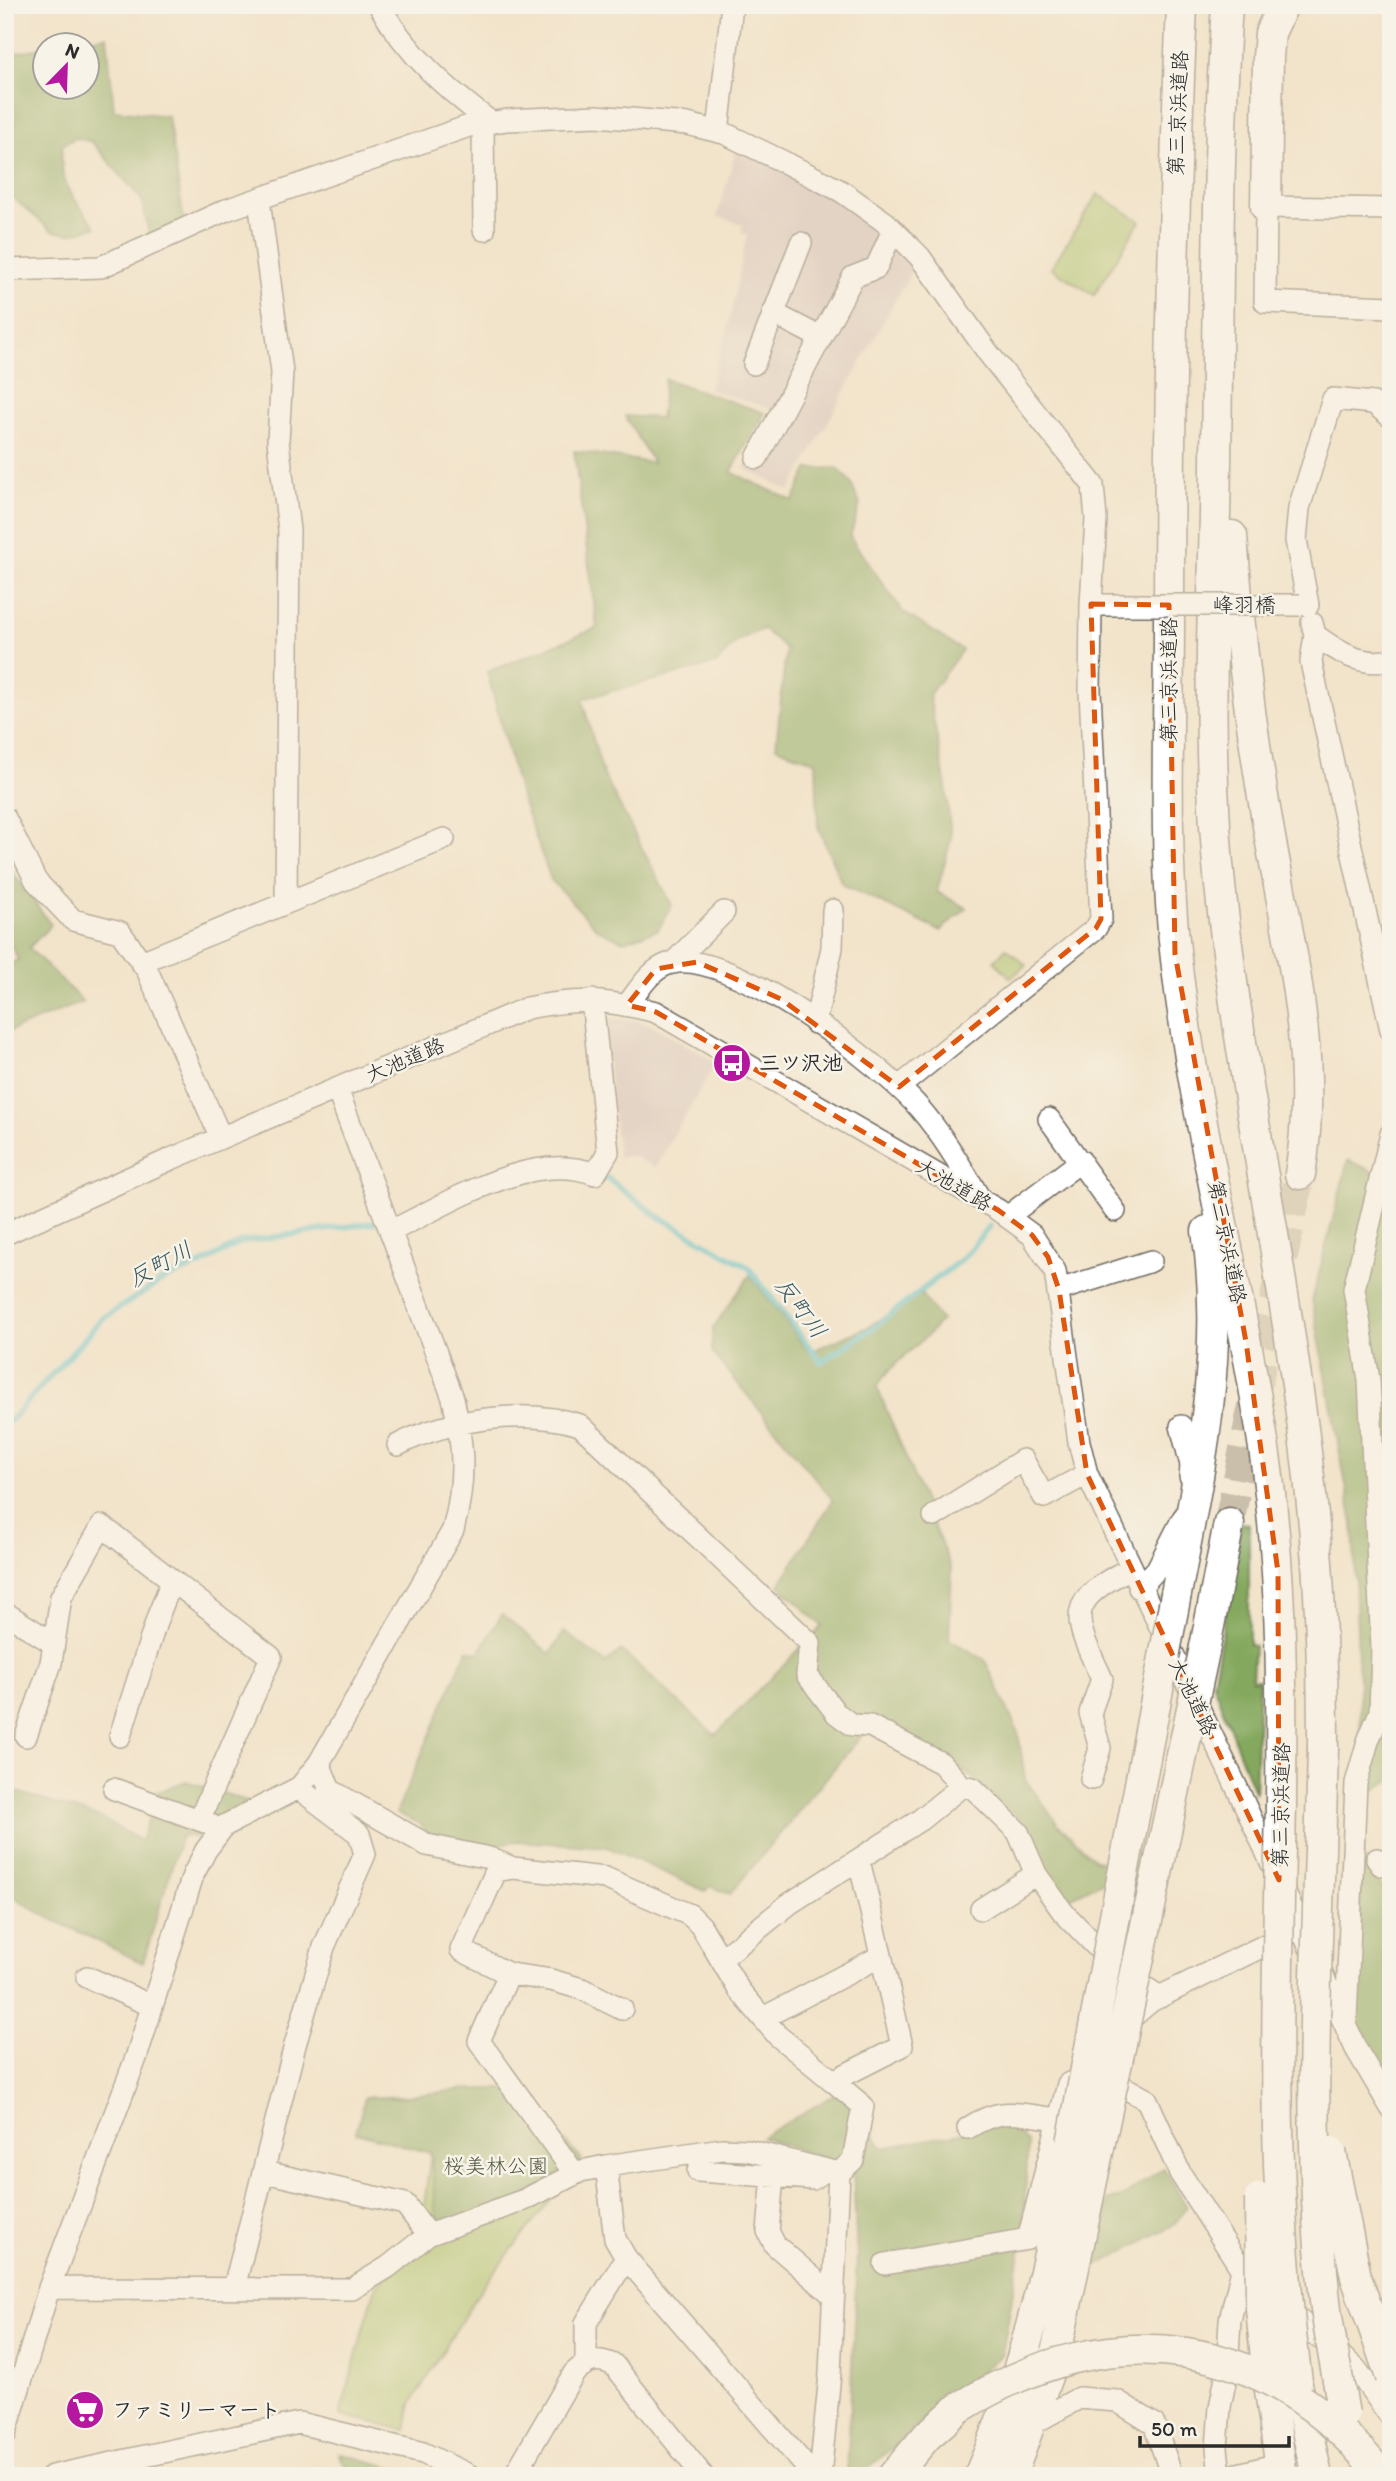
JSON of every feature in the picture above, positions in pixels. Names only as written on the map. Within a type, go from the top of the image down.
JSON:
[{"type":"highway","name":"第三京浜道路","points":[[1182,5],[1172,256],[1170,850],[1175,954],[1188,1047],[1247,1342],[1268,1477],[1278,1572],[1282,1664],[1278,1966],[1279,2205],[1284,2290],[1297,2381],[1317,2476]]},
{"type":"highway","name":"第三京浜道路","points":[[1227,5],[1222,70],[1212,676],[1218,855],[1242,1067],[1294,1368],[1315,1533],[1323,1644],[1315,2069],[1318,2207],[1326,2309],[1344,2414],[1359,2476]]},
{"type":"highway","points":[[1222,70],[1245,5]]},
{"type":"highway","points":[[1266,207],[1270,33],[1283,5]]},
{"type":"highway","points":[[1218,344],[1244,681],[1305,1035],[1309,1087],[1307,1135],[1300,1174]]},
{"type":"highway","points":[[979,2476],[1004,2420],[1029,2343],[1049,2263],[1076,2136],[1209,1405],[1214,1340],[1208,1238],[1179,1048],[1169,956],[1170,850]]},
{"type":"highway","points":[[1012,2476],[1032,2424],[1068,2307],[1076,2136],[1205,1647],[1229,1523]]},
{"type":"highway","points":[[1278,1966],[1261,2178],[1261,2308],[1280,2470]]},
{"type":"highway","points":[[1315,2069],[1356,2277],[1391,2377]]},
{"type":"highway","points":[[893,2476],[927,2436],[959,2408],[995,2386],[1064,2359],[1112,2351],[1179,2351],[1213,2358],[1279,2384],[1313,2404],[1337,2425],[1382,2476]]},
{"type":"street","points":[[379,5],[397,36],[427,71],[487,123]]},
{"type":"street","points":[[718,132],[732,5]]},
{"type":"street","points":[[5,271],[101,267],[191,225],[487,123],[597,116],[687,124],[718,132],[841,191],[893,230],[920,257],[989,354],[1093,485],[1097,604],[1090,691],[1101,919],[1096,928],[898,1087]]},
{"type":"street","points":[[484,230],[487,123]]},
{"type":"street","points":[[260,200],[282,372],[278,441],[289,530],[286,902]]},
{"type":"street","points":[[1391,209],[1266,207],[1265,302],[1391,307]]},
{"type":"street","points":[[757,458],[853,277],[876,268],[893,230]]},
{"type":"street","points":[[754,364],[801,243]]},
{"type":"street","points":[[773,313],[821,338]]},
{"type":"street","points":[[1391,417],[1373,403],[1333,399],[1299,508],[1296,540],[1304,605],[1315,635],[1311,662],[1391,1030]]},
{"type":"street","name":"峰羽橋","points":[[1097,604],[1304,605]]},
{"type":"street","points":[[1315,635],[1344,656],[1377,663],[1391,660]]},
{"type":"street","points":[[5,818],[36,881],[73,920],[120,932],[141,962],[221,1138]]},
{"type":"street","points":[[141,962],[444,839]]},
{"type":"street","points":[[815,1023],[832,948],[833,910]]},
{"type":"street","points":[[673,963],[724,912]]},
{"type":"street","points":[[627,1005],[656,969],[673,963],[697,962],[733,975],[781,999],[856,1052],[898,1087],[929,1121],[981,1200]]},
{"type":"street","name":"大池道路","points":[[5,1234],[221,1138],[527,1008],[574,999],[627,1005],[656,1012],[981,1200],[1032,1235],[1048,1257],[1059,1290],[1079,1442],[1087,1474],[1129,1569],[1239,1792],[1345,2026],[1391,2108]]},
{"type":"street","points":[[391,1231],[511,1174],[575,1166],[594,1174],[608,1152],[592,1000]]},
{"type":"street","points":[[5,2435],[49,2288],[136,2058],[193,1875],[206,1850],[222,1830],[250,1811],[276,1802],[298,1788],[319,1763],[453,1530],[462,1497],[463,1442],[453,1398],[337,1089]]},
{"type":"street","points":[[1049,1119],[1115,1211]]},
{"type":"street","points":[[1345,2026],[1360,1835],[1356,1783],[1380,1712],[1382,1648],[1368,1380],[1354,1289],[1391,1134]]},
{"type":"street","points":[[1007,1217],[1081,1161]]},
{"type":"street","points":[[1059,1290],[1151,1261]]},
{"type":"street","points":[[398,1445],[426,1430],[458,1421],[557,1418],[580,1425],[810,1643],[807,1675],[836,1713],[852,1725],[870,1726],[941,1763],[962,1786],[973,1788],[1018,1832],[1036,1874],[1063,1912],[1120,1971],[1160,1997]]},
{"type":"street","points":[[1139,1588],[1157,1569],[1185,1514],[1191,1465],[1181,1426]]},
{"type":"street","points":[[934,1516],[1023,1460],[1044,1497],[1087,1474]]},
{"type":"street","points":[[26,1736],[51,1663],[61,1597],[102,1526],[271,1657],[200,1818]]},
{"type":"street","points":[[1091,1779],[1100,1748],[1090,1713],[1102,1679],[1081,1632],[1081,1612],[1092,1590],[1129,1569]]},
{"type":"street","points":[[120,1736],[158,1616],[172,1581]]},
{"type":"street","points":[[5,1612],[53,1643]]},
{"type":"street","points":[[319,1763],[330,1790],[427,1846],[489,1858],[513,1868]]},
{"type":"street","points":[[721,1959],[789,1904],[920,1820],[962,1786]]},
{"type":"street","points":[[234,2288],[295,2045],[324,1947],[365,1854],[359,1834],[298,1788]]},
{"type":"street","points":[[114,1789],[200,1818],[222,1830]]},
{"type":"street","points":[[833,2081],[902,2046],[859,1860]]},
{"type":"street","points":[[622,2009],[582,1989],[551,1980],[509,1974],[461,1950],[496,1871],[513,1868],[605,1878],[690,1915],[701,1926],[739,1990],[778,2036],[863,2106],[853,2160],[813,2179],[698,2171]]},
{"type":"street","points":[[981,1909],[1036,1874]]},
{"type":"street","points":[[1100,2074],[1105,2051],[1115,2032],[1160,1997],[1301,1928]]},
{"type":"street","points":[[763,2018],[881,1956]]},
{"type":"street","points":[[509,1974],[479,2041],[575,2174]]},
{"type":"street","points":[[87,1978],[152,2006]]},
{"type":"street","points":[[885,2263],[1028,2239],[1076,2136],[1068,2084],[1081,2077],[1100,2074],[1147,2100],[1180,2173],[1242,2270],[1358,2372],[1391,2417]]},
{"type":"street","points":[[968,2128],[988,2115],[1008,2113],[1076,2136]]},
{"type":"street","points":[[49,2288],[352,2289],[388,2267],[428,2235],[524,2200],[575,2174],[606,2166],[722,2150],[747,2150],[833,2171]]},
{"type":"street","points":[[606,2166],[615,2239],[626,2258],[814,2476]]},
{"type":"street","points":[[820,2476],[834,2296],[833,2171]]},
{"type":"street","points":[[265,2172],[405,2204],[428,2235]]},
{"type":"street","points":[[773,2177],[768,2231],[775,2245],[834,2296]]},
{"type":"street","points":[[586,2361],[586,2323],[626,2258]]},
{"type":"street","points":[[1220,2476],[1217,2448],[1220,2407],[1227,2372],[1230,2320],[1242,2270]]},
{"type":"street","points":[[514,2476],[574,2373],[586,2361],[601,2359],[614,2365],[703,2476]]},
{"type":"street","points":[[1358,2372],[1391,2360]]},
{"type":"street","points":[[1032,2424],[1079,2398],[1117,2401],[1154,2424],[1172,2476]]},
{"type":"street","points":[[52,2476],[76,2473],[299,2423],[424,2453],[471,2476]]},
{"type":"street","points":[[1230,2476],[1280,2470]]},
{"type":"highlighted area","points":[[1091,604],[1169,605],[1175,954],[1246,1342],[1278,1572],[1279,1880],[1087,1474],[1059,1290],[1048,1257],[1032,1235],[998,1210],[656,1012],[627,1005],[656,969],[697,962],[781,999],[899,1087],[1096,928],[1101,919]]},
{"type":"shaded area","points":[[737,147],[840,196],[916,263],[790,491],[744,468],[774,410],[709,389],[728,327],[747,234],[741,233],[743,225],[717,216]]},
{"type":"shaded area","points":[[602,1018],[636,1020],[653,1026],[716,1062],[655,1168],[634,1156],[618,1157]]},
{"type":"green space","points":[[107,36],[114,110],[168,116],[184,222],[149,235],[142,200],[92,142],[76,138],[63,144],[62,169],[74,198],[96,227],[69,234],[52,231],[5,191],[5,55],[32,50],[32,102],[102,102],[102,37]]},
{"type":"green space","points":[[1098,194],[1140,221],[1094,295],[1051,268]]},
{"type":"green space","points":[[665,379],[765,413],[731,472],[793,501],[808,469],[837,468],[850,481],[860,504],[850,537],[903,612],[962,650],[929,695],[946,786],[951,839],[937,892],[967,908],[940,931],[842,884],[818,827],[816,762],[776,747],[786,649],[763,629],[737,641],[716,664],[582,699],[603,774],[672,905],[658,930],[623,941],[597,929],[551,880],[518,789],[487,672],[597,628],[574,451],[653,463],[625,416],[660,418]]},
{"type":"green space","points":[[5,862],[51,925],[29,948],[83,1002],[5,1033],[5,966],[18,960],[5,933]]},
{"type":"green space","points":[[1006,948],[1026,965],[1011,978],[994,961]]},
{"type":"green space","points":[[1348,1160],[1376,1173],[1377,1198],[1391,1193],[1391,1780],[1363,1797],[1353,1524],[1312,1300]]},
{"type":"green space","points":[[750,1275],[809,1352],[866,1328],[921,1294],[941,1320],[891,1369],[877,1387],[952,1570],[949,1639],[985,1660],[1018,1732],[1025,1779],[1057,1823],[1095,1860],[1111,1863],[1106,1880],[1066,1900],[1040,1863],[1025,1823],[971,1777],[940,1755],[866,1730],[730,1894],[710,1886],[705,1891],[607,1847],[517,1841],[486,1846],[444,1841],[427,1833],[420,1824],[396,1813],[467,1650],[479,1653],[502,1614],[550,1654],[564,1632],[606,1663],[621,1650],[715,1735],[822,1626],[779,1585],[833,1500],[712,1352],[713,1328]]},
{"type":"green space","points":[[1241,1523],[1249,1524],[1249,1645],[1254,1646],[1252,1680],[1259,1679],[1255,1794],[1213,1684]]},
{"type":"green space","points":[[186,1781],[247,1801],[245,1808],[205,1837],[181,1836],[143,1963],[40,1913],[5,1891],[5,1788],[101,1818],[141,1841],[157,1792]]},
{"type":"green space","points":[[1363,1857],[1391,1902],[1391,2072],[1377,2060],[1352,2018]]},
{"type":"green space","points":[[466,2089],[514,2089],[582,2160],[511,2205],[442,2227],[436,2216],[431,2153],[356,2132],[365,2097],[394,2098]]},
{"type":"green space","name":"桜美林公園","points":[[514,2089],[582,2160],[480,2290],[411,2404],[406,2430],[340,2415],[376,2285],[418,2252],[431,2153],[356,2132],[368,2098]]},
{"type":"green space","points":[[844,2089],[883,2148],[1007,2124],[1028,2143],[1023,2236],[1002,2354],[859,2476],[847,2476],[857,2258],[853,2169],[762,2137]]},
{"type":"green space","points":[[1164,2168],[1187,2207],[1175,2224],[1095,2267],[1108,2199],[1121,2198]]},
{"type":"green space","points":[[339,2453],[425,2476],[350,2476]]},
{"type":"waterway","name":"反町川","points":[[607,1178],[656,1215],[748,1267],[821,1362],[876,1326],[963,1258],[990,1226]]},
{"type":"waterway","name":"反町川","points":[[5,1418],[10,1421],[103,1318],[165,1279],[202,1264],[241,1242],[379,1222]]},
{"type":"tunnel","points":[[1229,1523],[1300,1174]]},
{"type":"place","name":"三ツ沢池","points":[[732,1063]]},
{"type":"place","name":"ファミリーマート","points":[[85,2410]]}]
